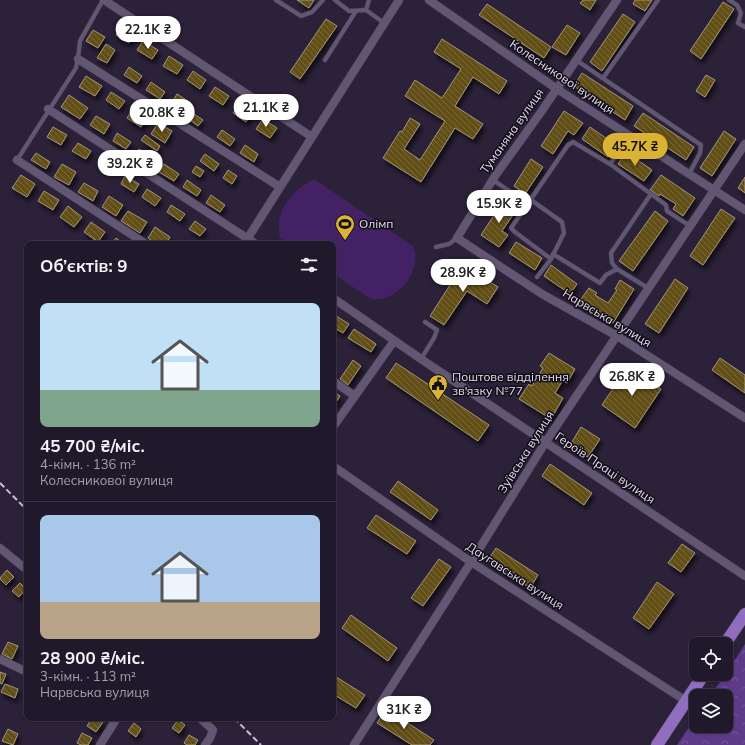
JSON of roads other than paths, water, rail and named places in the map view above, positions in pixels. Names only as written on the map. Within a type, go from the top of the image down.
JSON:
[{"type":"main road","points":[[730,637],[745,614]]},
{"type":"main road","points":[[657,745],[699,681]]},
{"type":"street","points":[[104,0],[312,137]]},
{"type":"street","points":[[48,110],[246,241],[399,0]]},
{"type":"street","name":"Колесникової вулиця","points":[[429,0],[557,88],[745,210]]},
{"type":"street","name":"Туманяна вулиця","points":[[457,238],[492,180],[617,0]]},
{"type":"street","points":[[78,59],[280,187]]},
{"type":"street","name":"Зуївська вулиця","points":[[354,745],[472,562],[545,443],[745,144]]},
{"type":"street","points":[[17,160],[141,241]]},
{"type":"street","name":"Нарвська вулиця","points":[[457,238],[542,294],[617,336],[745,418]]},
{"type":"street","name":"Героїв Праці вулиця","points":[[336,300],[545,443],[745,576]]},
{"type":"street","points":[[336,423],[394,341]]},
{"type":"street","points":[[336,383],[355,396]]},
{"type":"street","name":"Даугавська вулиця","points":[[336,468],[472,562],[686,701]]},
{"type":"street","points":[[0,548],[24,568]]},
{"type":"street","points":[[0,659],[24,671]]},
{"type":"street","points":[[100,745],[115,721]]},
{"type":"street","points":[[203,721],[213,730],[205,745]]},
{"type":"lane","points":[[17,160],[76,68],[80,41],[104,0]]},
{"type":"lane","points":[[276,0],[301,16],[312,12],[323,0]]},
{"type":"lane","points":[[335,0],[349,11],[366,10],[384,23]]},
{"type":"lane","points":[[366,10],[370,0]]},
{"type":"lane","points":[[603,78],[658,0]]},
{"type":"lane","points":[[729,0],[737,5],[741,13],[738,23],[745,28]]},
{"type":"lane","points":[[325,60],[356,11]]},
{"type":"lane","points":[[576,60],[701,145],[700,153],[689,174]]},
{"type":"lane","points":[[610,164],[630,136]]},
{"type":"lane","points":[[551,259],[511,228],[568,145],[573,142],[610,164],[652,194],[666,205],[668,211],[690,226]]},
{"type":"lane","points":[[492,180],[562,222],[564,233],[551,259],[537,277]]},
{"type":"lane","points":[[648,289],[617,269],[612,263],[611,253],[652,194]]},
{"type":"lane","points":[[436,247],[449,244],[457,238]]},
{"type":"lane","points":[[553,254],[600,283],[606,275],[617,269]]},
{"type":"lane","points":[[421,359],[434,338],[437,330],[425,322]]},
{"type":"railway","points":[[0,483],[24,507]]},
{"type":"railway","points":[[237,721],[261,745]]},
{"type":"place","name":"Олімп","points":[[345,241]]},
{"type":"place","name":"Поштове відділення зв'язку №77","points":[[438,401]]}]
